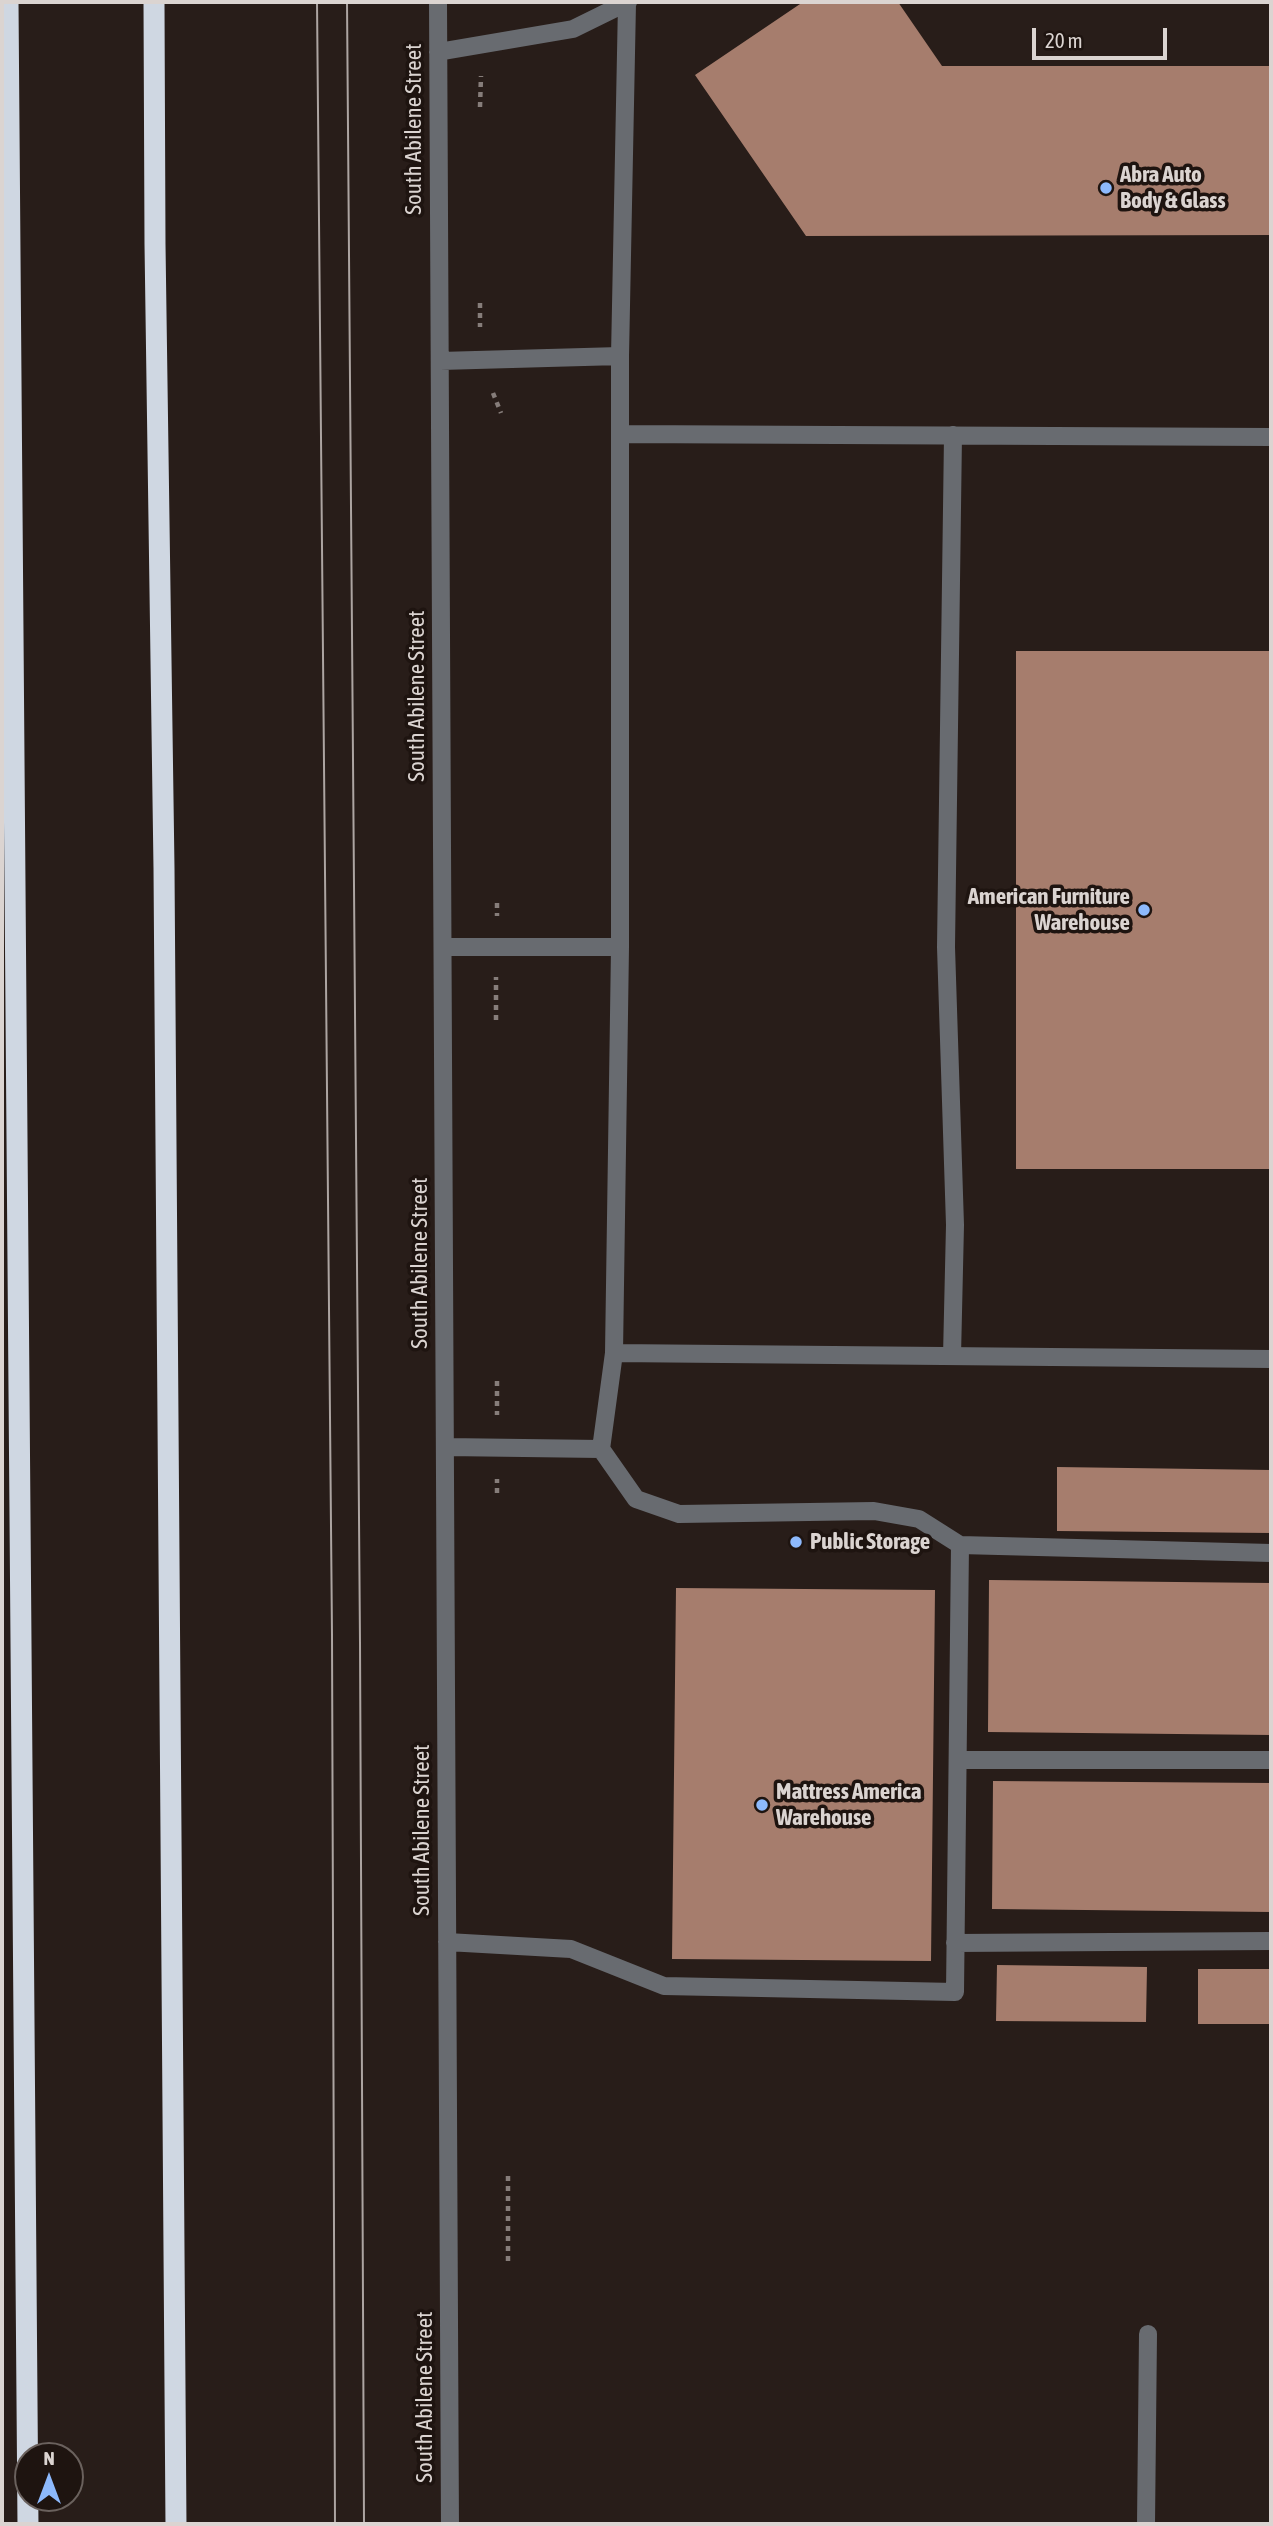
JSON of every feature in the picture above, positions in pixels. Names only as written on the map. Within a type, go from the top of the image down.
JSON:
[{"type":"highway","points":[[8,2],[28,2524]]},
{"type":"highway","points":[[154,2],[164,868],[176,2524]]},
{"type":"street","name":"South Abilene Street","points":[[438,2],[450,2524]]},
{"type":"street","points":[[439,52],[573,29],[628,3],[620,356],[620,947],[614,1353],[601,1449],[635,1499],[679,1514],[874,1511],[919,1519],[960,1545],[1271,1553]]},
{"type":"street","points":[[440,361],[620,356]]},
{"type":"street","points":[[620,434],[1271,437]]},
{"type":"street","points":[[952,1356],[955,1225],[946,947],[953,435]]},
{"type":"street","points":[[443,947],[620,947]]},
{"type":"street","points":[[614,1353],[1271,1359]]},
{"type":"street","points":[[446,1447],[601,1449]]},
{"type":"street","points":[[447,1942],[571,1949],[664,1986],[955,1992],[960,1545]]},
{"type":"street","points":[[958,1760],[1271,1760]]},
{"type":"street","points":[[955,1943],[1271,1941]]},
{"type":"street","points":[[1146,2524],[1148,2333]]},
{"type":"path","points":[[508,2176],[508,2265]]},
{"type":"building","points":[[803,2],[898,2],[942,66],[1271,66],[1271,235],[806,236],[695,75]]},
{"type":"building","name":"American Furniture Warehouse","points":[[1016,651],[1271,651],[1271,1169],[1016,1169]]},
{"type":"building","points":[[1057,1467],[1271,1470],[1271,1533],[1057,1531]]},
{"type":"building","points":[[989,1580],[1271,1583],[1271,1735],[988,1732]]},
{"type":"building","points":[[676,1588],[935,1590],[931,1961],[672,1959]]},
{"type":"building","points":[[993,1781],[1271,1783],[1271,1912],[992,1909]]},
{"type":"building","points":[[997,1965],[1147,1967],[1146,2022],[996,2021]]},
{"type":"building","points":[[1198,1969],[1271,1969],[1271,2024],[1198,2024]]},
{"type":"tram line","points":[[317,2],[332,1634],[335,2524]]},
{"type":"tram line","points":[[347,2],[364,2524]]},
{"type":"place","name":"Abra Auto Body & Glass","points":[[1106,188]]},
{"type":"place","name":"American Furniture Warehouse","points":[[1144,910]]},
{"type":"place","name":"Public Storage","points":[[796,1542]]},
{"type":"place","name":"Mattress America Warehouse","points":[[762,1805]]}]
